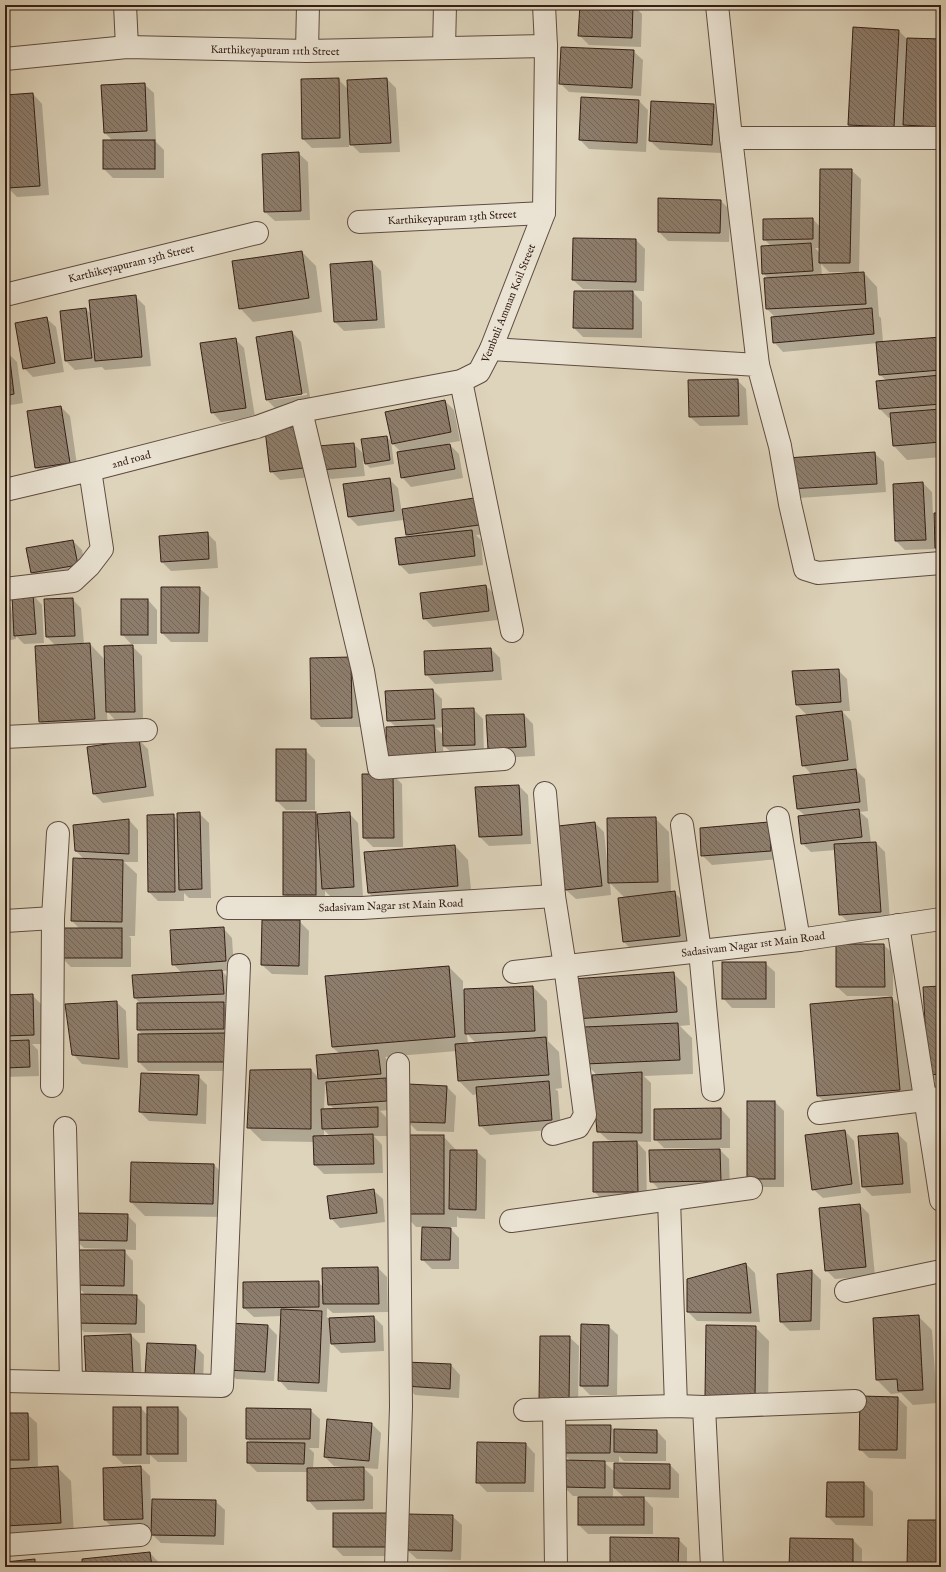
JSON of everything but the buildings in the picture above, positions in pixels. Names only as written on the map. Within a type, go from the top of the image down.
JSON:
[{"type":"street","points":[[125,5],[127,47]]},
{"type":"street","points":[[307,51],[308,5]]},
{"type":"street","points":[[444,48],[445,5]]},
{"type":"street","name":"Vembuli Amman Koil Street","points":[[257,426],[301,411],[461,381],[479,372],[491,349],[544,212],[546,46],[544,5]]},
{"type":"street","points":[[717,5],[758,365],[780,446],[790,504],[805,569],[818,572],[941,564]]},
{"type":"street","name":"Karthikeyapuram 11th Street","points":[[5,59],[127,47],[307,51],[546,46]]},
{"type":"street","points":[[731,138],[941,138]]},
{"type":"street","name":"Karthikeyapuram 13th Street","points":[[359,222],[544,212]]},
{"type":"street","name":"Karthikeyapuram 13th Street","points":[[5,295],[257,233]]},
{"type":"street","points":[[491,349],[758,365]]},
{"type":"street","points":[[461,381],[512,631]]},
{"type":"street","points":[[301,411],[363,671],[379,768],[504,759]]},
{"type":"street","name":"2nd road","points":[[5,490],[90,470],[257,426]]},
{"type":"street","points":[[5,589],[73,581],[89,566],[102,549],[90,470]]},
{"type":"street","points":[[5,737],[146,730]]},
{"type":"street","points":[[545,793],[554,896],[585,1115],[578,1127],[553,1134]]},
{"type":"street","points":[[778,818],[799,940]]},
{"type":"street","points":[[682,825],[700,950],[713,1090]]},
{"type":"street","points":[[52,1086],[53,918],[58,833]]},
{"type":"street","name":"Sadasivam Nagar 1st Main Road","points":[[228,908],[362,908],[554,896]]},
{"type":"street","points":[[5,921],[53,918]]},
{"type":"street","name":"Sadasivam Nagar 1st Main Road","points":[[514,972],[799,940],[941,919]]},
{"type":"street","points":[[898,925],[933,1099],[941,1200]]},
{"type":"street","points":[[5,1381],[222,1386],[239,965]]},
{"type":"street","points":[[396,1567],[401,1408],[398,1064]]},
{"type":"street","points":[[819,1113],[933,1099]]},
{"type":"street","points":[[65,1128],[71,1382]]},
{"type":"street","points":[[511,1221],[751,1188]]},
{"type":"street","points":[[669,1199],[676,1406]]},
{"type":"street","points":[[846,1291],[941,1271]]},
{"type":"street","points":[[525,1410],[676,1406],[704,1408],[855,1401]]},
{"type":"street","points":[[704,1408],[712,1567]]},
{"type":"street","points":[[554,1409],[556,1567]]},
{"type":"street","points":[[5,1545],[140,1535]]}]
